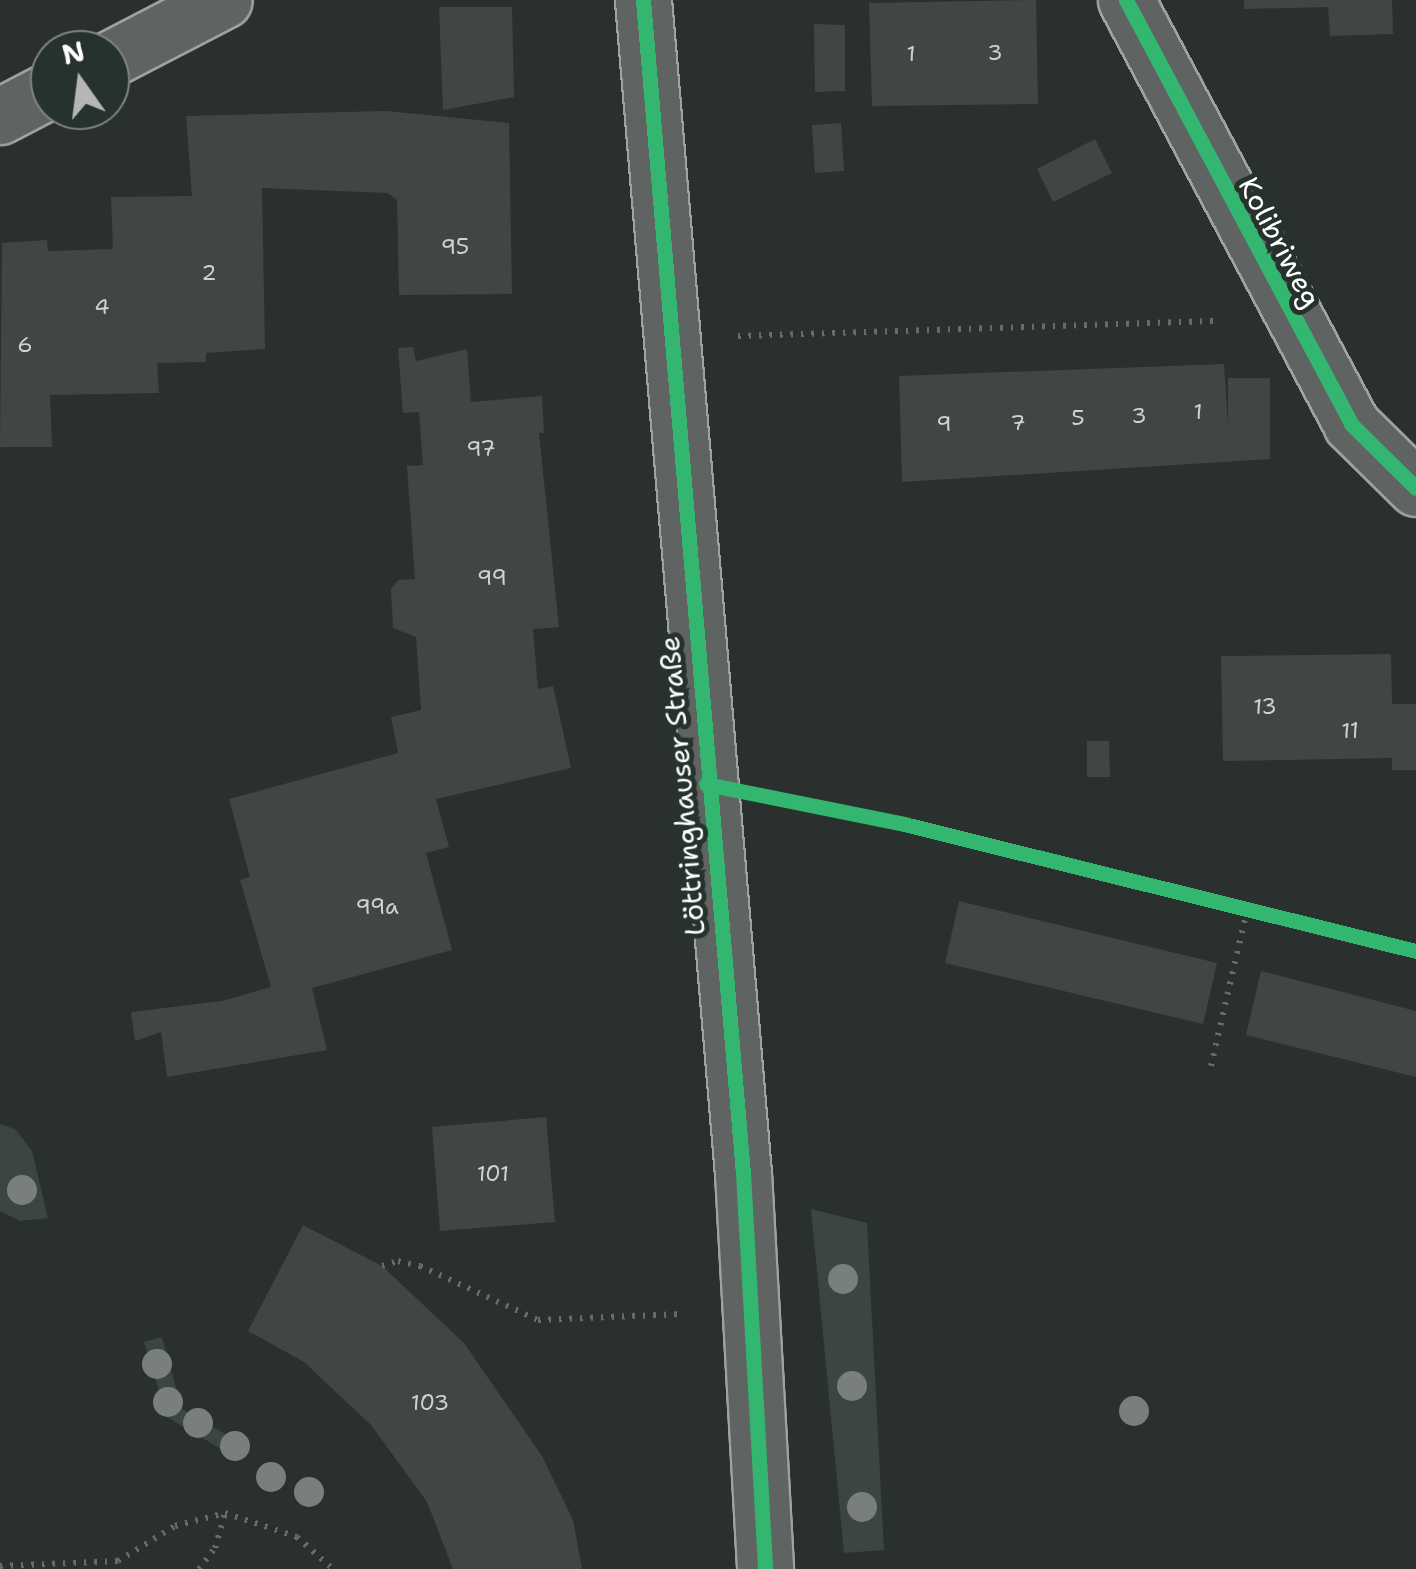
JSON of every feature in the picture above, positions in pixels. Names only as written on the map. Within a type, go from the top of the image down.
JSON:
[{"type":"street","points":[[130,49],[224,0]]},
{"type":"street","name":"Löttringhauser Straße","points":[[642,0],[751,1310],[765,1569]]},
{"type":"street","name":"Kolibriweg","points":[[1126,0],[1292,318],[1352,424],[1416,488]]},
{"type":"street","points":[[0,116],[30,100]]},
{"type":"path","points":[[1211,1066],[1247,910]]},
{"type":"path","points":[[382,1266],[398,1261],[420,1266],[538,1320],[751,1310]]},
{"type":"path","points":[[199,1569],[214,1548],[225,1513]]},
{"type":"path","points":[[0,1566],[118,1562],[175,1526],[225,1513],[297,1537],[333,1569]]},
{"type":"shaded area","points":[[0,1124],[15,1129],[32,1151],[48,1218],[20,1221],[0,1211]]},
{"type":"shaded area","points":[[811,1209],[867,1223],[884,1550],[844,1553]]},
{"type":"shaded area","points":[[162,1337],[182,1409],[248,1447],[238,1459],[167,1417],[144,1342]]},
{"type":"building","points":[[1036,0],[1038,104],[872,106],[869,3]]},
{"type":"building","points":[[1244,0],[1392,0],[1393,34],[1330,36],[1328,7],[1244,9]]},
{"type":"building","points":[[439,7],[512,7],[514,97],[443,110]]},
{"type":"building","points":[[814,24],[845,25],[845,91],[815,92]]},
{"type":"building","points":[[386,111],[509,123],[512,294],[399,295],[397,200],[388,193],[262,188],[265,349],[206,353],[206,362],[157,363],[159,393],[50,395],[52,447],[0,447],[2,243],[47,240],[48,251],[113,249],[111,197],[192,196],[186,116]]},
{"type":"building","points":[[841,123],[844,171],[815,173],[812,125]]},
{"type":"building","points":[[1095,139],[1112,173],[1053,202],[1037,169]]},
{"type":"building","points":[[413,347],[416,361],[467,349],[471,402],[542,396],[544,433],[539,433],[559,627],[533,629],[538,689],[553,686],[571,768],[436,799],[449,847],[426,853],[452,950],[312,988],[327,1050],[167,1077],[161,1032],[135,1041],[131,1012],[222,1001],[271,987],[240,880],[250,877],[229,799],[398,753],[391,717],[421,710],[416,637],[393,628],[391,589],[398,580],[415,579],[407,466],[423,465],[419,412],[403,413],[398,348]]},
{"type":"building","points":[[1224,364],[1228,425],[1228,378],[1270,378],[1270,459],[902,482],[899,376]]},
{"type":"building","points":[[1391,654],[1392,704],[1416,704],[1416,770],[1392,770],[1392,758],[1223,761],[1221,656]]},
{"type":"building","points":[[1087,741],[1109,741],[1110,777],[1087,777]]},
{"type":"building","points":[[959,901],[1217,963],[1203,1024],[945,963]]},
{"type":"building","points":[[1261,971],[1416,1011],[1416,1077],[1246,1035]]},
{"type":"building","points":[[546,1117],[555,1222],[440,1231],[432,1127]]},
{"type":"building","points":[[303,1225],[382,1266],[464,1343],[542,1456],[573,1520],[582,1569],[453,1569],[427,1502],[371,1425],[304,1362],[248,1331]]},
{"type":"cycle path","points":[[643,0],[743,1173],[765,1569]]},
{"type":"cycle path","points":[[1126,0],[1351,424],[1416,488]]},
{"type":"cycle path","points":[[706,784],[904,824],[1416,951]]}]
